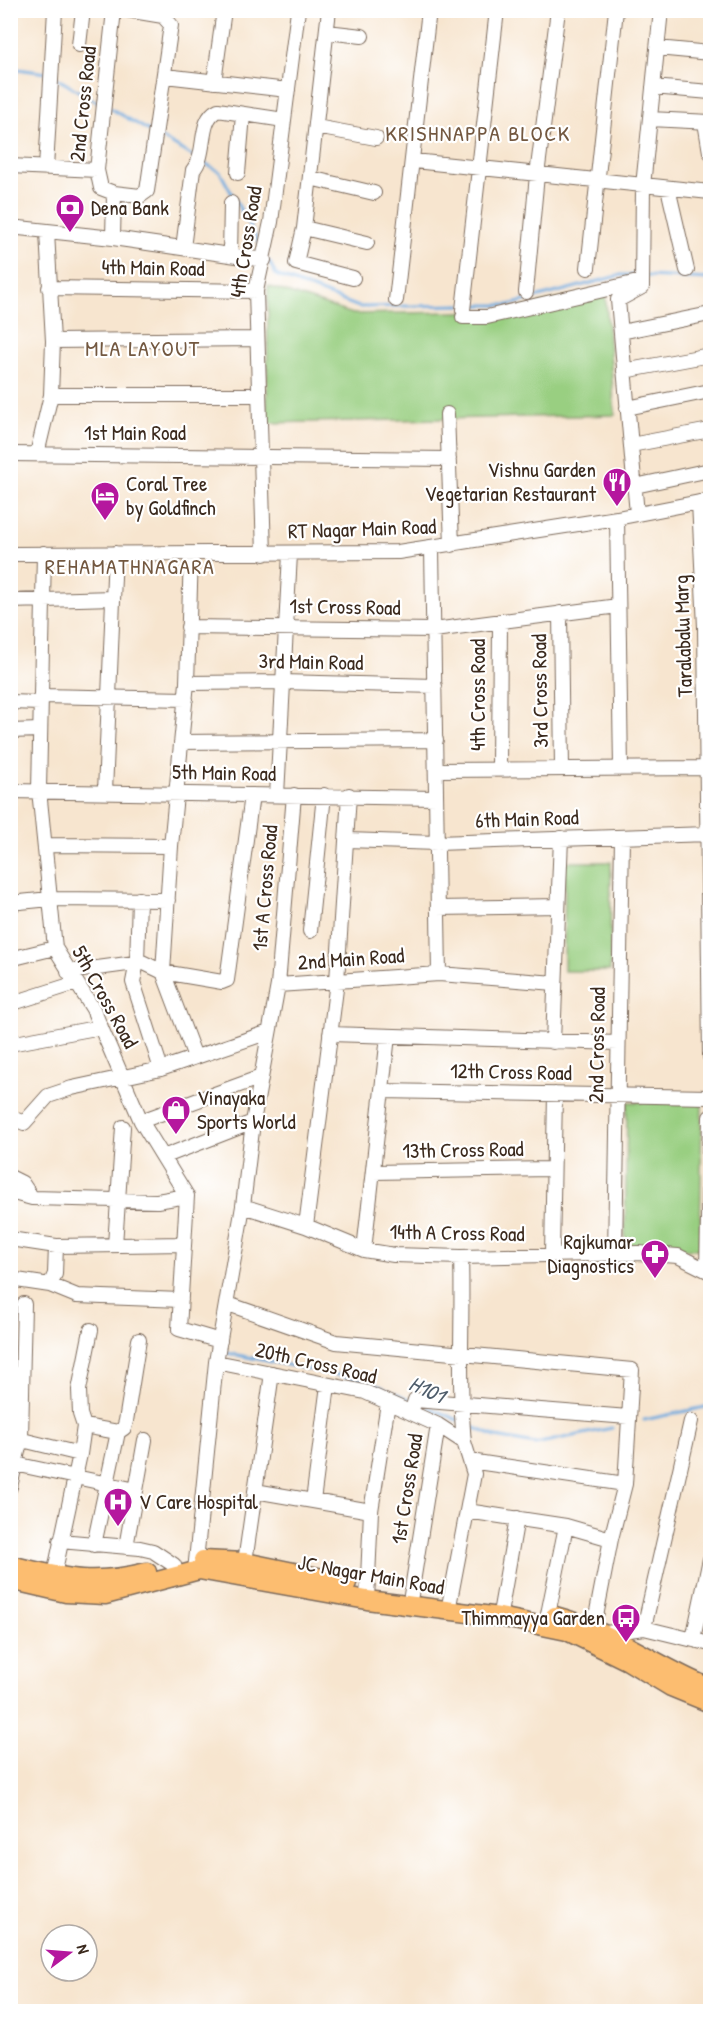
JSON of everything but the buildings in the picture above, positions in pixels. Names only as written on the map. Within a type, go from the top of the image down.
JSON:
[{"type":"main road","name":"JC Nagar Main Road","points":[[10,1565],[54,1575],[102,1581],[195,1565],[245,1562],[368,1594],[411,1595],[449,1606],[501,1608],[548,1614],[597,1634],[711,1688]]},
{"type":"main road","name":"JC Nagar Main Road","points":[[195,1565],[267,1580],[449,1606],[547,1627],[597,1634],[671,1687],[711,1703]]},
{"type":"main road","name":"JC Nagar Main Road","points":[[10,1580],[66,1593],[105,1595],[175,1570]]},
{"type":"street","points":[[46,168],[55,10]]},
{"type":"street","points":[[79,45],[83,10]]},
{"type":"street","name":"2nd Cross Road","points":[[114,10],[98,170],[101,188],[114,193]]},
{"type":"street","points":[[113,238],[114,193],[140,196],[147,191],[171,25],[164,16],[127,10]]},
{"type":"street","points":[[214,82],[224,10]]},
{"type":"street","name":"4th Cross Road","points":[[264,554],[256,291],[264,256],[298,10]]},
{"type":"street","points":[[330,10],[304,228],[296,263],[352,278]]},
{"type":"street","points":[[397,293],[414,161],[429,10]]},
{"type":"street","points":[[497,10],[464,306],[487,317],[642,273]]},
{"type":"street","points":[[526,292],[537,175],[558,10]]},
{"type":"street","points":[[588,268],[616,10]]},
{"type":"street","points":[[637,514],[618,300],[642,288],[643,186],[661,10]]},
{"type":"street","points":[[327,32],[362,36]]},
{"type":"street","points":[[657,48],[711,53]]},
{"type":"street","points":[[165,76],[288,90]]},
{"type":"street","points":[[653,87],[711,93]]},
{"type":"street","points":[[183,248],[193,170],[200,158],[208,120],[212,113],[218,110],[284,120]]},
{"type":"street","points":[[237,173],[243,115]]},
{"type":"street","points":[[650,119],[708,122],[711,152]]},
{"type":"street","points":[[316,127],[376,138]]},
{"type":"street","points":[[414,161],[711,192]]},
{"type":"street","points":[[10,166],[98,170]]},
{"type":"street","points":[[310,178],[374,193]]},
{"type":"street","points":[[668,188],[687,270]]},
{"type":"street","points":[[230,255],[231,203]]},
{"type":"street","points":[[10,227],[113,238],[230,255],[264,256]]},
{"type":"street","points":[[304,228],[367,243]]},
{"type":"street","points":[[38,454],[51,395],[52,341],[47,232]]},
{"type":"street","name":"4th Main Road","points":[[49,288],[256,291]]},
{"type":"street","points":[[621,332],[711,314]]},
{"type":"street","points":[[52,341],[257,339]]},
{"type":"street","points":[[624,371],[711,355]]},
{"type":"street","points":[[627,408],[711,392]]},
{"type":"street","points":[[51,395],[258,395]]},
{"type":"street","points":[[447,414],[452,546]]},
{"type":"street","points":[[631,445],[711,430]]},
{"type":"street","name":"1st Main Road","points":[[10,454],[260,455],[449,459]]},
{"type":"street","points":[[635,486],[711,470]]},
{"type":"street","name":"RT Nagar Main Road","points":[[10,554],[398,552],[452,546],[705,501]]},
{"type":"street","name":"Taralabalu Marg","points":[[705,501],[711,1057]]},
{"type":"street","points":[[617,518],[621,768]]},
{"type":"street","points":[[432,549],[439,974]]},
{"type":"street","name":"5th Cross Road","points":[[44,553],[39,790],[55,948],[101,1027],[141,1121],[187,1196]]},
{"type":"street","points":[[105,792],[115,553]]},
{"type":"street","points":[[192,554],[186,699],[171,846],[163,972],[195,1057]]},
{"type":"street","points":[[277,795],[284,627],[290,554]]},
{"type":"street","points":[[10,601],[114,598]]},
{"type":"street","name":"1st Cross Road","points":[[188,627],[434,630],[618,606]]},
{"type":"street","name":"3rd Cross Road","points":[[560,613],[562,769]]},
{"type":"street","name":"4th Cross Road","points":[[499,769],[500,621]]},
{"type":"street","name":"3rd Main Road","points":[[187,683],[282,682],[435,686]]},
{"type":"street","points":[[10,702],[109,697],[186,699]]},
{"type":"street","points":[[10,731],[40,730]]},
{"type":"street","points":[[181,742],[435,740]]},
{"type":"street","points":[[436,770],[707,768]]},
{"type":"street","name":"5th Main Road","points":[[10,791],[436,798]]},
{"type":"street","points":[[10,1004],[72,977],[137,962],[163,972],[222,982],[227,980],[252,795]]},
{"type":"street","name":"1st A Cross Road","points":[[278,986],[294,795]]},
{"type":"street","points":[[310,931],[324,795]]},
{"type":"street","points":[[306,1226],[337,981],[349,795]]},
{"type":"street","name":"6th Main Road","points":[[346,840],[437,843],[708,834]]},
{"type":"street","name":"2nd Cross Road","points":[[615,1253],[622,837]]},
{"type":"street","points":[[554,1042],[561,838]]},
{"type":"street","points":[[45,845],[171,846]]},
{"type":"street","points":[[10,903],[50,899],[168,900]]},
{"type":"street","points":[[139,899],[137,962],[133,982],[161,1069]]},
{"type":"street","points":[[438,908],[558,906]]},
{"type":"street","points":[[10,959],[55,948]]},
{"type":"street","name":"2nd Main Road","points":[[195,1565],[216,1362],[228,1304],[253,1122],[278,986],[439,974],[555,982]]},
{"type":"street","points":[[10,1044],[101,1027]]},
{"type":"street","points":[[10,1117],[24,1123],[48,1096],[161,1069],[269,1032]]},
{"type":"street","points":[[330,1034],[618,1043]]},
{"type":"street","points":[[364,1250],[388,1036]]},
{"type":"street","points":[[141,1121],[261,1077]]},
{"type":"street","name":"12th Cross Road","points":[[382,1091],[711,1096]]},
{"type":"street","points":[[552,1254],[555,1094]]},
{"type":"street","points":[[709,1271],[711,1117]]},
{"type":"street","points":[[163,1157],[253,1122]]},
{"type":"street","points":[[115,1245],[123,1127]]},
{"type":"street","name":"13th Cross Road","points":[[373,1172],[553,1169]]},
{"type":"street","points":[[10,1177],[22,1183],[32,1198]]},
{"type":"street","points":[[10,1192],[32,1198],[157,1201],[187,1196],[179,1329],[220,1341]]},
{"type":"street","name":"14th A Cross Road","points":[[243,1206],[306,1226],[364,1250],[394,1255],[461,1257],[615,1253],[678,1256],[709,1271]]},
{"type":"street","points":[[10,1239],[56,1246],[184,1244]]},
{"type":"street","points":[[50,1285],[55,1274],[56,1246]]},
{"type":"street","points":[[449,1606],[474,1474],[464,1442],[460,1403],[463,1353],[461,1257]]},
{"type":"street","points":[[10,1279],[50,1285],[77,1296],[181,1300]]},
{"type":"street","points":[[10,1487],[15,1464],[24,1304]]},
{"type":"street","points":[[228,1304],[336,1341],[632,1370],[625,1484],[611,1539],[597,1634],[644,1628],[711,1644]]},
{"type":"street","points":[[54,1575],[80,1454],[84,1426],[80,1414],[80,1390],[91,1330]]},
{"type":"street","points":[[84,1426],[118,1432],[124,1428],[139,1340]]},
{"type":"street","name":"20th Cross Road","points":[[216,1362],[365,1392],[388,1402],[413,1407],[464,1442]]},
{"type":"street","points":[[245,1562],[272,1373]]},
{"type":"street","points":[[313,1501],[328,1384]]},
{"type":"street","points":[[368,1594],[371,1510],[388,1402]]},
{"type":"street","points":[[413,1407],[460,1403],[628,1417]]},
{"type":"street","points":[[644,1628],[691,1421]]},
{"type":"street","name":"1st Cross Road","points":[[411,1595],[438,1425]]},
{"type":"street","points":[[94,1545],[118,1432]]},
{"type":"street","points":[[16,1438],[80,1454]]},
{"type":"street","points":[[126,1547],[145,1440]]},
{"type":"street","points":[[470,1461],[625,1484]]},
{"type":"street","points":[[15,1464],[136,1491]]},
{"type":"street","points":[[255,1491],[371,1510]]},
{"type":"street","points":[[467,1511],[566,1526],[611,1539]]},
{"type":"street","points":[[501,1608],[517,1518]]},
{"type":"street","points":[[548,1614],[566,1526]]},
{"type":"street","points":[[60,1541],[153,1551],[175,1570]]},
{"type":"street","points":[[693,1639],[711,1559]]},
{"type":"green space","points":[[268,286],[353,314],[507,311],[605,289],[615,415],[267,423]]},
{"type":"green space","points":[[565,862],[611,862],[610,971],[564,971]]},
{"type":"green space","points":[[627,1102],[702,1103],[700,1249],[625,1248]]},
{"type":"waterway","points":[[10,68],[47,73]]},
{"type":"waterway","points":[[56,78],[99,103]]},
{"type":"waterway","points":[[108,107],[151,132]]},
{"type":"waterway","points":[[160,137],[196,158]]},
{"type":"waterway","points":[[201,161],[220,172],[261,247]]},
{"type":"waterway","points":[[269,261],[276,275],[359,307],[461,305]]},
{"type":"waterway","points":[[467,305],[509,305],[621,275],[637,275]]},
{"type":"waterway","points":[[646,276],[710,279]]},
{"type":"waterway","name":"H101","points":[[227,1353],[368,1381],[411,1400]]},
{"type":"waterway","name":"H101","points":[[644,1420],[710,1406]]},
{"type":"waterway","name":"H101","points":[[428,1407],[458,1420]]},
{"type":"waterway","name":"H101","points":[[466,1424],[496,1437],[535,1444],[612,1428]]},
{"type":"place","name":"Dena Bank","points":[[70,234]]},
{"type":"place","name":"Vishnu Garden Vegetarian Restaurant","points":[[617,508]]},
{"type":"place","name":"Coral Tree by Goldfinch","points":[[105,522]]},
{"type":"place","name":"Vinayaka Sports World","points":[[176,1136]]},
{"type":"place","name":"Rajkumar Diagnostics","points":[[655,1280]]},
{"type":"place","name":"V Care Hospital","points":[[118,1528]]},
{"type":"place","name":"Thimmayya Garden","points":[[626,1644]]},
{"type":"district","name":"KRISHNAPPA BLOCK","points":[[478,133]]},
{"type":"district","name":"MLA LAYOUT","points":[[143,348]]},
{"type":"district","name":"REHAMATHNAGARA","points":[[130,566]]}]
